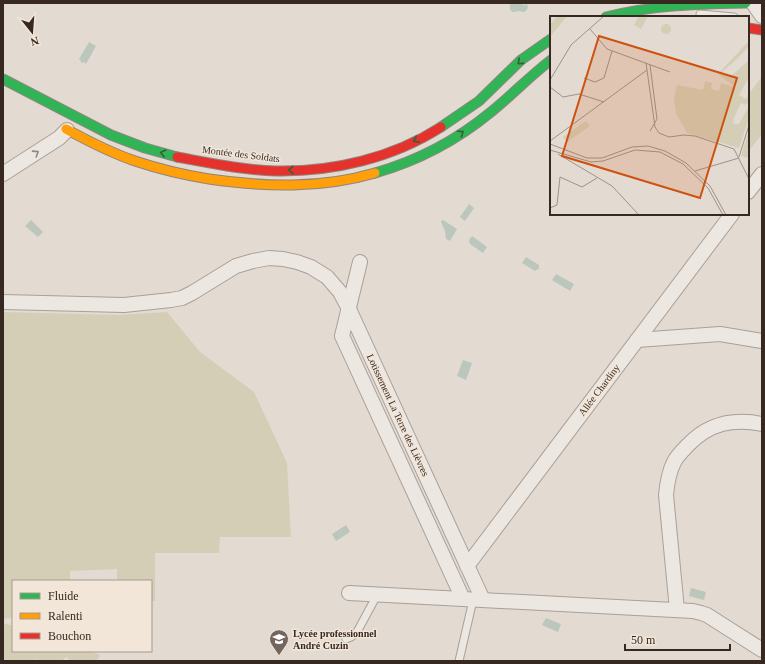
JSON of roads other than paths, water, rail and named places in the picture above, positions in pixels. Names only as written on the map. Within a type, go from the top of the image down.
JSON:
[{"type":"main road","points":[[610,16],[659,7],[757,10]]},
{"type":"main road","points":[[749,28],[762,30]]},
{"type":"main road","name":"Montée des Soldats","points":[[3,79],[106,132],[125,141],[156,152],[231,166],[276,171],[336,168],[372,159],[404,147],[435,131],[478,100],[520,61],[550,40]]},
{"type":"main road","points":[[64,126],[101,147],[156,168],[254,185],[315,185],[347,181],[394,168],[424,155],[450,140],[496,108],[550,61]]},
{"type":"street","points":[[3,174],[59,138],[64,126]]},
{"type":"street","points":[[749,191],[762,174]]},
{"type":"street","name":"Allée Chardiny","points":[[467,566],[731,215]]},
{"type":"street","name":"Lotissement La Terre des Lièvres","points":[[3,302],[124,305],[171,300],[182,298],[192,293],[236,266],[269,258],[297,262],[316,270],[327,277],[340,292],[349,309],[467,566],[473,600]]},
{"type":"street","points":[[360,262],[342,336],[473,600]]},
{"type":"street","points":[[637,340],[720,334],[762,341]]},
{"type":"street","points":[[677,610],[666,495],[668,477],[674,462],[695,437],[712,427],[730,422],[751,421],[762,424]]},
{"type":"street","points":[[349,593],[693,611],[707,615],[762,650]]},
{"type":"lane","points":[[696,14],[736,14]]},
{"type":"lane","points":[[749,28],[762,24]]},
{"type":"lane","points":[[64,126],[138,155],[162,162]]},
{"type":"lane","points":[[223,173],[247,177],[276,179],[320,177],[352,173],[375,167],[400,157]]},
{"type":"lane","points":[[346,639],[357,632],[377,595]]},
{"type":"lane","points":[[459,661],[473,600]]},
{"type":"place","name":"Lycée professionnel André Cuzin","points":[[279,656]]}]
